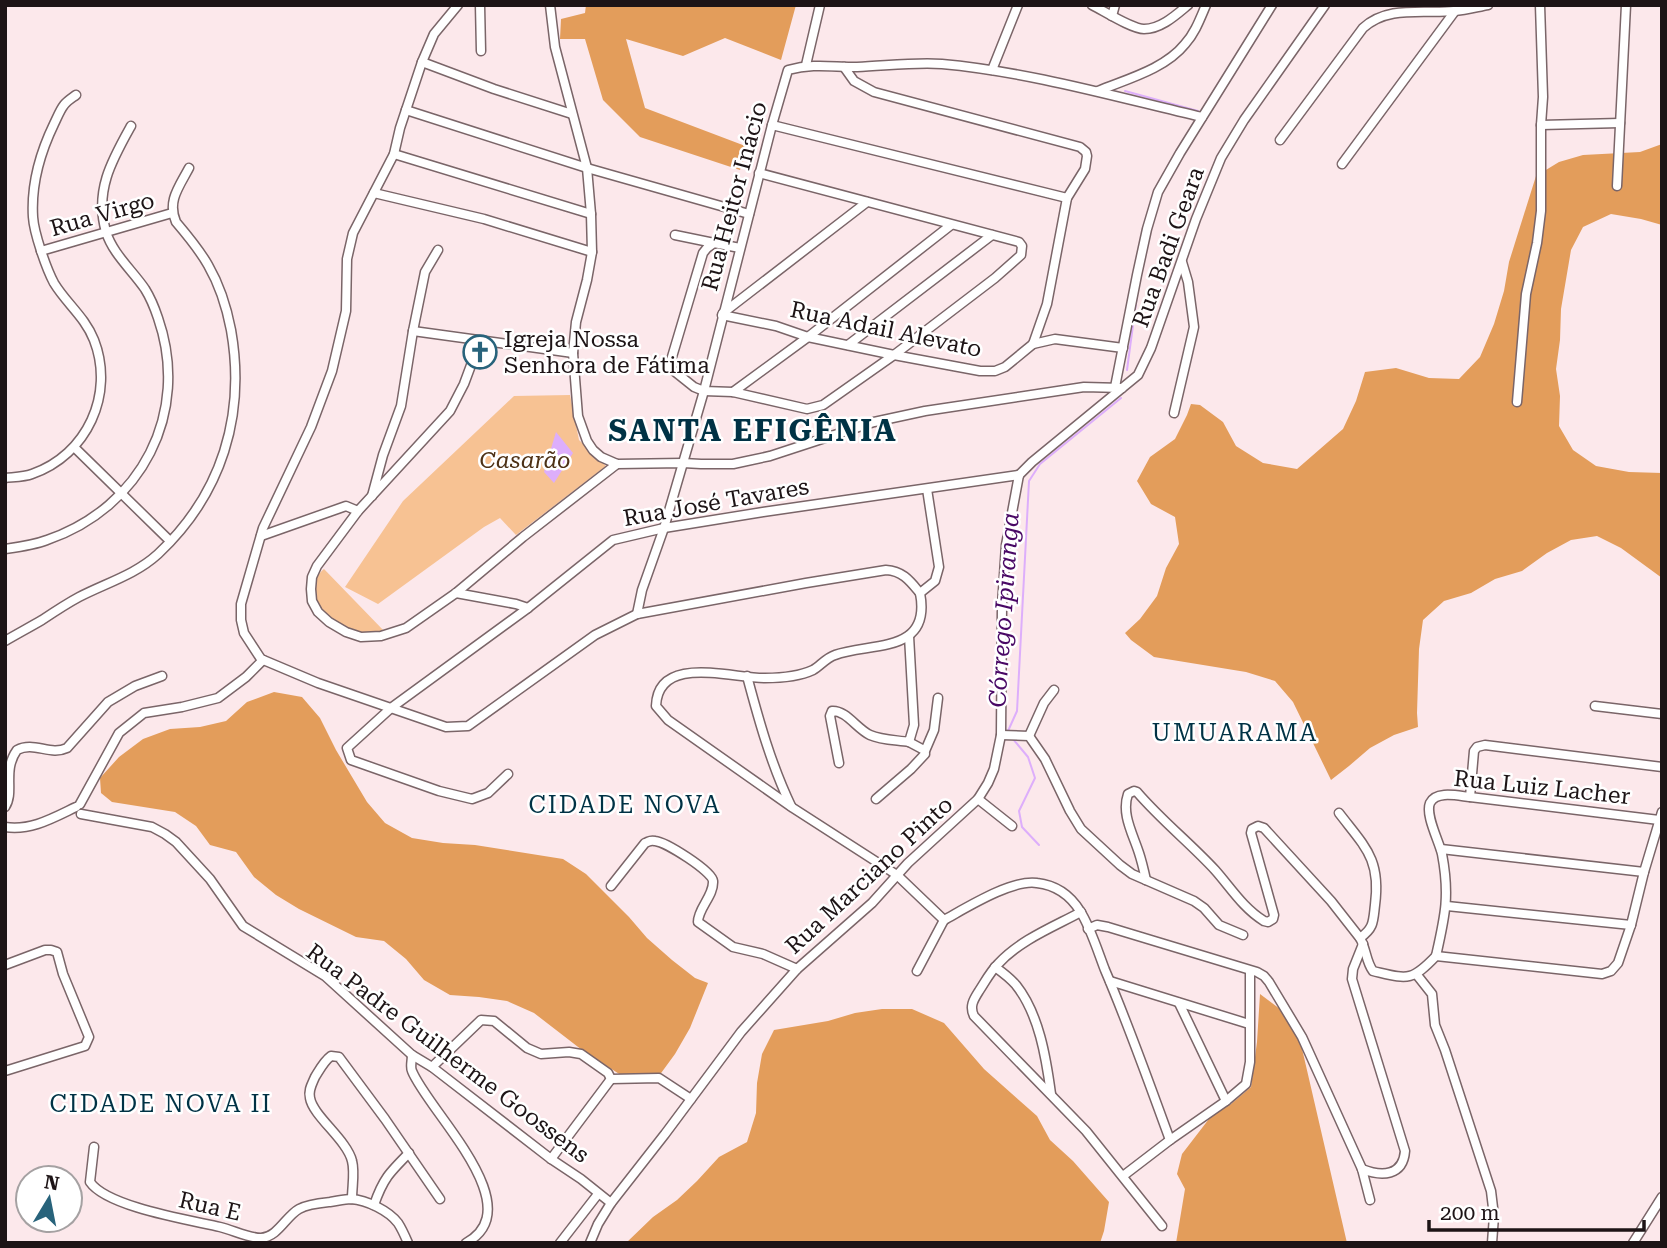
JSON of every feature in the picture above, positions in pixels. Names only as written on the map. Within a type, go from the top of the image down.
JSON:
[{"type":"street","points":[[458,5],[434,34],[422,62],[394,154],[353,233],[347,259],[346,311],[332,372],[311,427],[261,536],[242,604],[244,633],[261,659],[318,683],[446,727],[468,726],[595,635],[637,614],[886,570],[900,573],[907,577],[920,593],[921,612],[918,624],[909,636],[895,643],[835,654],[812,670],[801,673],[764,679],[692,672],[672,677],[661,689],[656,706],[668,720],[793,808],[897,875],[944,920]]},
{"type":"street","points":[[480,5],[481,51]]},
{"type":"street","points":[[550,5],[555,47],[587,168],[592,214],[592,252],[576,322],[573,353],[578,416],[593,450],[617,464],[733,464],[769,457],[874,422],[925,411],[1084,387],[1119,387],[1123,348],[1139,264],[1158,192],[1272,5]]},
{"type":"street","points":[[820,5],[806,65],[939,64],[992,70],[1098,91],[1202,117]]},
{"type":"street","points":[[992,70],[1018,5]]},
{"type":"street","points":[[1092,5],[1143,29],[1170,20],[1188,5]]},
{"type":"street","points":[[1112,16],[1115,5]]},
{"type":"street","points":[[1098,91],[1152,69],[1175,55],[1198,25],[1206,5]]},
{"type":"street","name":"Rua Badi Geara","points":[[1019,475],[1119,387],[1138,375],[1221,158],[1244,120],[1325,5]]},
{"type":"street","points":[[1280,140],[1371,20],[1392,13],[1455,11],[1488,5]]},
{"type":"street","points":[[1517,402],[1526,294],[1538,243],[1541,211],[1543,86],[1540,5]]},
{"type":"street","points":[[1617,186],[1626,5]]},
{"type":"street","points":[[1342,164],[1455,11]]},
{"type":"street","points":[[422,62],[572,114]]},
{"type":"street","name":"Rua Heitor Inácio","points":[[637,614],[642,590],[664,528],[704,391],[788,70],[806,65]]},
{"type":"street","points":[[845,66],[854,81],[874,92],[1080,147],[1086,152],[1085,169],[1067,198],[1046,304],[1034,344]]},
{"type":"street","points":[[5,478],[31,474],[75,448],[92,420],[101,391],[100,367],[93,339],[79,314],[54,283],[41,251],[33,219],[34,181],[45,142],[63,106],[76,95]]},
{"type":"street","points":[[406,110],[587,168],[749,214]]},
{"type":"street","points":[[1541,125],[1620,122]]},
{"type":"street","points":[[772,125],[1067,198]]},
{"type":"street","points":[[5,549],[47,540],[77,528],[123,493],[153,448],[166,412],[169,381],[158,319],[146,290],[121,260],[106,233],[104,181],[131,126]]},
{"type":"street","points":[[394,154],[592,214]]},
{"type":"street","points":[[5,641],[78,598],[123,578],[156,555],[188,522],[218,470],[228,444],[233,412],[236,382],[234,349],[228,316],[209,266],[173,214],[174,197],[188,168]]},
{"type":"street","points":[[714,243],[703,253],[669,367],[694,387],[704,391],[733,392],[807,409],[823,405],[894,355],[1021,255],[1022,246],[1019,242],[759,173]]},
{"type":"street","points":[[374,193],[484,219],[592,252]]},
{"type":"street","points":[[722,314],[867,202]]},
{"type":"street","name":"Rua Virgo","points":[[41,251],[173,214]]},
{"type":"street","points":[[733,392],[951,225]]},
{"type":"street","points":[[675,235],[740,248]]},
{"type":"street","points":[[848,345],[992,235]]},
{"type":"street","points":[[372,497],[383,455],[401,406],[412,331],[425,272],[438,250]]},
{"type":"street","points":[[1174,413],[1194,327],[1188,282],[1182,262]]},
{"type":"street","name":"Rua Adail Alevato","points":[[722,314],[776,326],[808,337],[980,371],[995,371],[1005,367],[1034,344]]},
{"type":"street","points":[[412,331],[573,353]]},
{"type":"street","points":[[1034,344],[1055,339],[1123,348]]},
{"type":"street","points":[[480,341],[464,384],[450,411],[358,511],[317,566],[312,577],[312,601],[328,622],[361,637],[381,636],[406,628],[456,593],[617,464]]},
{"type":"street","points":[[75,448],[170,541]]},
{"type":"street","name":"Rua José Tavares","points":[[508,774],[488,793],[472,799],[439,791],[351,760],[347,748],[391,708],[528,608],[613,540],[664,528],[1019,475]]},
{"type":"street","name":"Rua Marciano Pinto","points":[[590,1243],[611,1203],[741,1032],[797,969],[872,903],[908,863],[978,799],[988,783],[1003,735],[1006,545],[1019,475]]},
{"type":"street","points":[[920,593],[935,581],[939,567],[926,489]]},
{"type":"street","points":[[261,536],[346,506],[358,511]]},
{"type":"street","points":[[456,593],[528,608]]},
{"type":"street","points":[[909,636],[914,725],[909,742]]},
{"type":"street","points":[[5,827],[21,829],[81,810],[86,793],[119,733],[144,713],[218,698],[263,660]]},
{"type":"street","points":[[5,807],[9,802],[10,761],[17,750],[32,746],[50,750],[67,748],[108,702],[135,686],[162,676]]},
{"type":"street","points":[[747,676],[765,741],[793,808]]},
{"type":"street","points":[[1029,736],[1044,703],[1054,690]]},
{"type":"street","points":[[876,799],[922,759],[934,730],[938,698]]},
{"type":"street","points":[[1595,706],[1662,714]]},
{"type":"street","points":[[839,763],[830,716],[832,711],[840,712],[861,730],[873,736],[909,742],[925,751]]},
{"type":"street","points":[[1003,735],[1029,736]]},
{"type":"street","points":[[1029,736],[1045,759],[1081,829],[1132,874],[1194,901],[1219,925],[1243,935]]},
{"type":"street","points":[[1471,797],[1474,751],[1485,744],[1662,767]]},
{"type":"street","points":[[1146,880],[1128,825],[1125,806],[1128,794],[1134,791],[1215,871],[1240,902],[1260,919],[1268,922],[1273,919],[1273,909],[1251,833],[1252,829],[1258,826],[1264,828],[1331,901],[1362,941],[1373,971],[1404,977],[1417,975],[1436,956],[1447,906],[1441,849],[1644,872]]},
{"type":"street","name":"Rua Luiz Lacher","points":[[1441,849],[1429,809],[1430,802],[1440,795],[1661,816]]},
{"type":"street","points":[[978,799],[1012,826]]},
{"type":"street","name":"Rua Padre Guilherme Goossens","points":[[81,810],[98,818],[152,827],[176,842],[210,879],[243,926],[324,976],[412,1055],[432,1067],[611,1203]]},
{"type":"street","points":[[1339,813],[1365,847],[1376,873],[1377,892],[1373,922],[1362,941],[1352,979],[1405,1151],[1401,1166],[1392,1172],[1375,1174],[1362,1168]]},
{"type":"street","points":[[1436,956],[1602,974],[1611,971],[1618,963],[1631,925],[1661,816]]},
{"type":"street","points":[[611,886],[645,843],[652,840],[665,843],[710,874],[713,883],[698,916],[698,922],[733,947],[763,954],[797,969]]},
{"type":"street","points":[[917,971],[944,920],[1003,890],[1027,883],[1036,882],[1060,890],[1081,912],[1170,1140]]},
{"type":"street","points":[[1447,906],[1631,925]]},
{"type":"street","points":[[1081,912],[1017,947],[995,967],[972,1002],[971,1011],[1086,1131],[1162,1226]]},
{"type":"street","points":[[1088,929],[1097,925],[1108,927],[1264,976],[1302,1037],[1362,1168],[1370,1200]]},
{"type":"street","points":[[5,965],[45,950],[57,952],[89,1037],[85,1046],[5,1071]]},
{"type":"street","points":[[995,967],[1015,985],[1030,1007],[1040,1038],[1051,1094]]},
{"type":"street","points":[[1123,1175],[1245,1085],[1250,1062],[1250,971]]},
{"type":"street","points":[[1417,975],[1432,994],[1436,1030],[1488,1184],[1494,1216],[1492,1243]]},
{"type":"street","points":[[1110,981],[1249,1024]]},
{"type":"street","points":[[1179,1003],[1226,1101]]},
{"type":"street","points":[[432,1067],[481,1020],[494,1021],[527,1048],[541,1054],[581,1054],[608,1073],[611,1079]]},
{"type":"street","points":[[412,1055],[411,1070],[459,1141],[480,1178],[487,1198],[484,1226],[477,1236],[466,1243]]},
{"type":"street","points":[[408,1243],[398,1223],[390,1215],[352,1199],[352,1158],[310,1100],[310,1086],[331,1056],[339,1057],[440,1199]]},
{"type":"street","points":[[611,1079],[659,1078],[691,1099]]},
{"type":"street","points":[[551,1158],[611,1079]]},
{"type":"street","name":"Rua E","points":[[94,1147],[90,1182],[99,1191],[159,1214],[260,1238],[267,1237],[278,1229],[298,1209],[314,1203],[352,1199]]},
{"type":"street","points":[[374,1206],[388,1174],[409,1153]]},
{"type":"street","points":[[560,1243],[598,1194]]},
{"type":"street","points":[[1633,1243],[1662,1198]]},
{"type":"green space","name":"Casarão","points":[[570,395],[579,440],[606,466],[516,535],[500,518],[378,604],[345,587],[403,501],[514,396]]},
{"type":"green space","points":[[324,569],[385,632],[354,632],[334,622],[326,614],[315,597],[314,587],[317,577]]},
{"type":"shaded area","points":[[586,5],[796,5],[781,60],[725,38],[683,56],[626,39],[645,108],[748,147],[740,170],[640,137],[603,100],[585,39],[560,39],[561,19],[585,13]]},
{"type":"shaded area","points":[[1662,144],[1662,225],[1611,214],[1583,227],[1571,250],[1561,309],[1556,369],[1560,396],[1559,426],[1573,450],[1596,466],[1629,472],[1662,473],[1662,578],[1621,548],[1597,536],[1571,540],[1522,571],[1495,579],[1471,593],[1444,601],[1423,620],[1419,649],[1418,727],[1394,735],[1370,748],[1331,780],[1293,702],[1275,681],[1246,672],[1154,657],[1131,640],[1125,633],[1140,619],[1157,596],[1166,568],[1179,544],[1175,517],[1151,504],[1137,481],[1150,457],[1175,439],[1191,404],[1200,405],[1223,422],[1236,446],[1263,463],[1297,469],[1343,429],[1365,372],[1396,368],[1429,378],[1459,379],[1480,357],[1494,324],[1509,262],[1536,176],[1559,162],[1583,155],[1640,152]]},
{"type":"shaded area","points":[[556,432],[573,453],[554,483],[544,472]]},
{"type":"shaded area","points":[[274,692],[302,697],[320,718],[367,802],[385,823],[412,838],[563,859],[586,874],[647,938],[672,960],[695,978],[708,983],[690,1028],[656,1080],[627,1079],[582,1050],[534,1013],[507,1001],[450,995],[424,980],[406,959],[384,941],[356,937],[276,895],[254,877],[236,852],[210,845],[196,826],[175,812],[112,802],[101,793],[100,778],[119,757],[143,739],[170,729],[200,727],[226,721],[247,702]]},
{"type":"shaded area","points":[[1260,994],[1284,1012],[1300,1040],[1347,1243],[1176,1243],[1185,1189],[1177,1174],[1182,1154],[1212,1115],[1231,1104],[1251,1087]]},
{"type":"shaded area","points":[[882,1009],[912,1009],[944,1023],[984,1069],[1037,1116],[1050,1140],[1073,1161],[1109,1202],[1100,1243],[626,1243],[653,1217],[677,1200],[719,1157],[747,1142],[756,1113],[762,1054],[774,1030]]},
{"type":"waterway","points":[[1125,91],[1198,111]]},
{"type":"waterway","name":"Córrego Ipiranga","points":[[1178,164],[1215,103]]},
{"type":"waterway","name":"Córrego Ipiranga","points":[[1127,370],[1137,295]]},
{"type":"waterway","name":"Córrego Ipiranga","points":[[1008,731],[1017,711],[1029,481],[1040,464],[1121,398]]},
{"type":"waterway","name":"Córrego Ipiranga","points":[[1013,739],[1028,757],[1035,778],[1019,811],[1022,827],[1039,845]]},
{"type":"place","name":"Igreja Nossa Senhora de Fátima","points":[[480,352]]},
{"type":"district","name":"SANTA EFIGÊNIA","points":[[753,431]]},
{"type":"district","name":"UMUARAMA","points":[[1235,733]]},
{"type":"district","name":"CIDADE NOVA","points":[[625,805]]},
{"type":"district","name":"CIDADE NOVA II","points":[[161,1104]]}]
